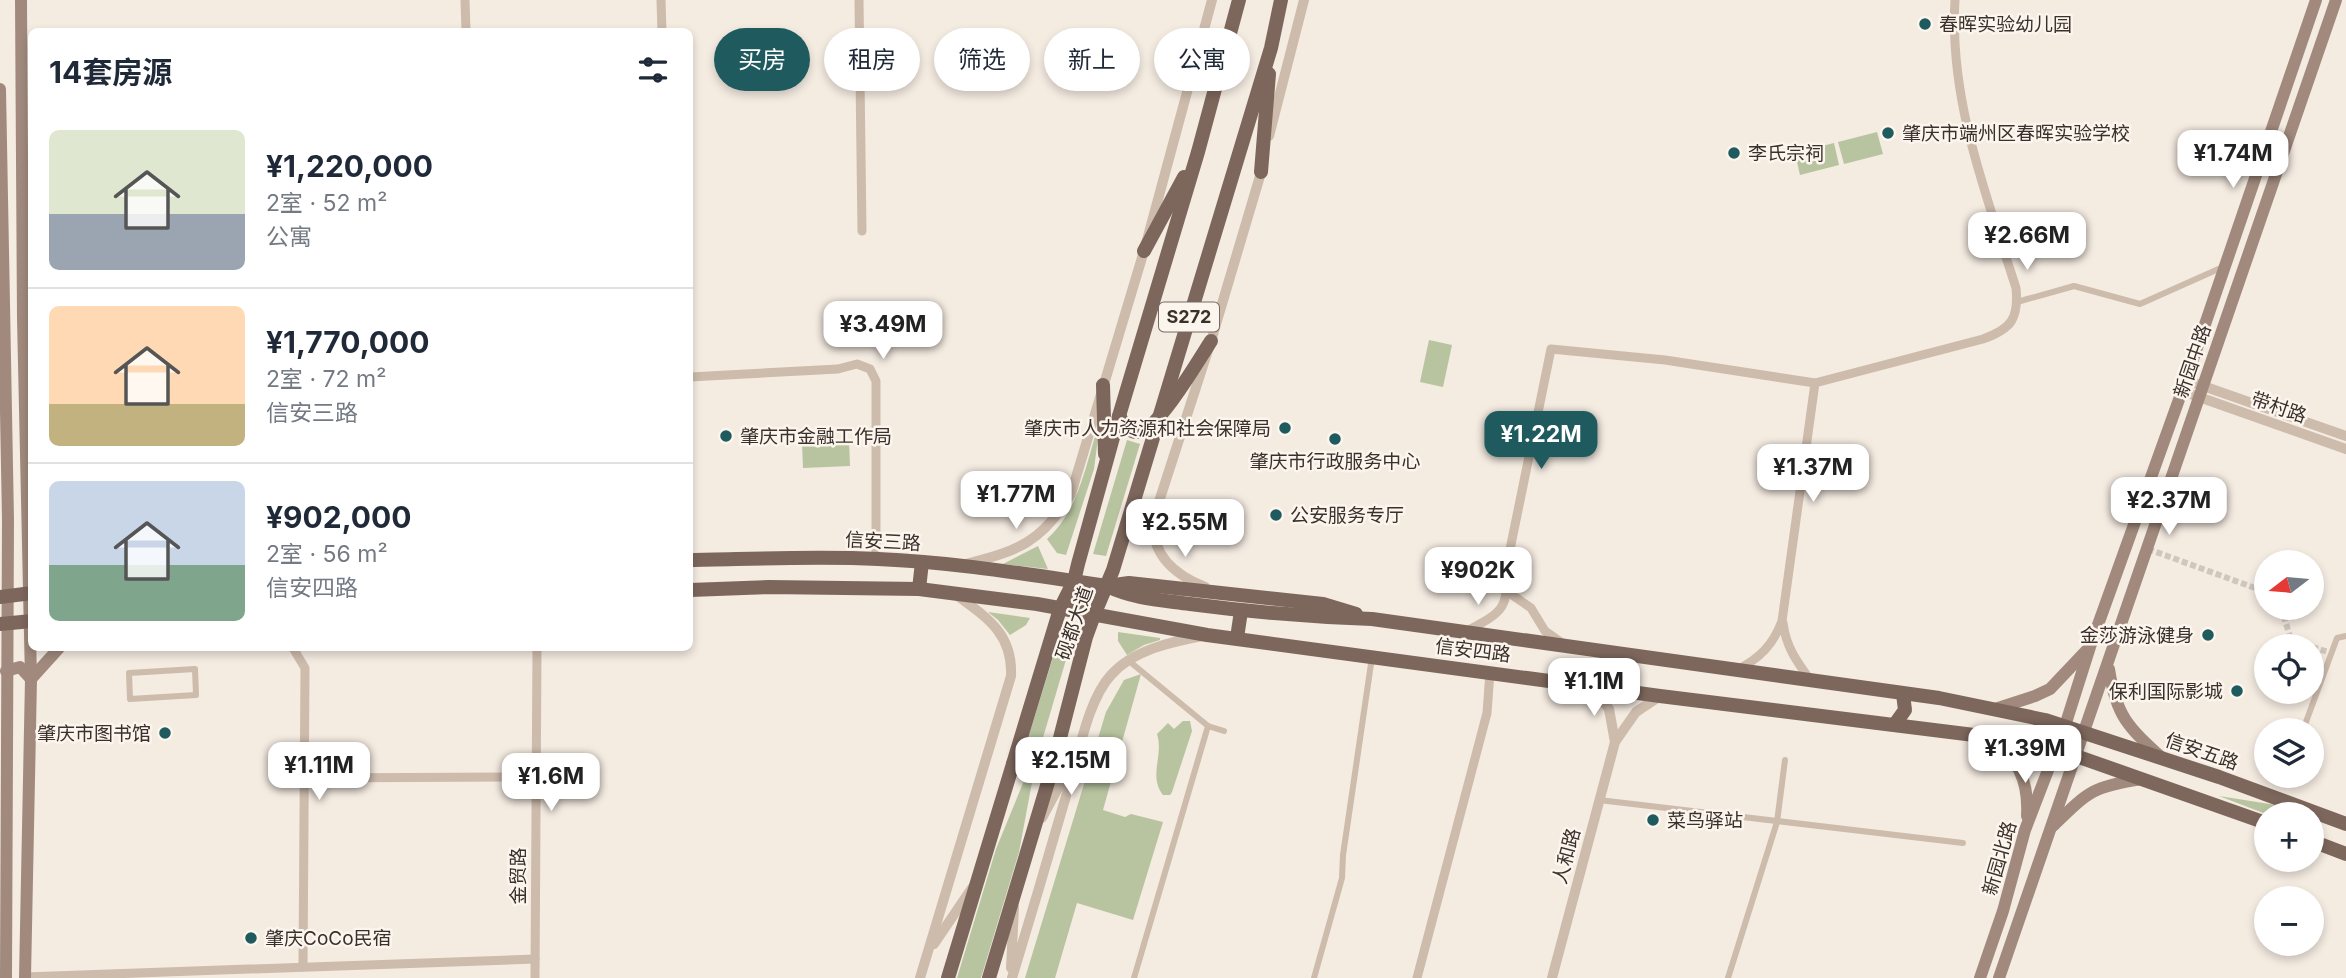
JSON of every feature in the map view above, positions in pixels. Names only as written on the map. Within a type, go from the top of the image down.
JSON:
[{"type":"main road","points":[[21,0],[28,426]]},
{"type":"main road","name":"砚都大道","points":[[947,978],[1060,609],[1074,581],[1239,0]]},
{"type":"main road","name":"砚都大道","points":[[989,978],[1052,769],[1094,615],[1107,586],[1271,48],[1280,0]]},
{"type":"main road","name":"新园中路","points":[[2076,756],[2336,0]]},
{"type":"main road","points":[[2314,5],[2331,16]]},
{"type":"main road","name":"新园中路","points":[[2065,726],[2090,647],[2184,386],[2314,5]]},
{"type":"main road","points":[[1261,172],[1271,48]]},
{"type":"main road","points":[[0,89],[8,520],[8,552],[3,596],[6,671],[6,978]]},
{"type":"main road","points":[[1144,251],[1198,152]]},
{"type":"main road","points":[[1119,416],[1128,430],[1136,433],[1144,432],[1157,422],[1211,341]]},
{"type":"main road","points":[[1103,385],[1105,473]]},
{"type":"main road","points":[[0,536],[8,520]]},
{"type":"main road","points":[[28,542],[28,565]]},
{"type":"main road","points":[[8,552],[27,551]]},
{"type":"main road","name":"信安三路","points":[[693,560],[797,557],[876,559],[962,565],[1107,586]]},
{"type":"main road","points":[[919,589],[922,562]]},
{"type":"main road","points":[[1107,586],[1129,583],[1323,604],[1372,619]]},
{"type":"main road","name":"信安四路","points":[[1107,586],[1126,595],[1241,611],[1372,619],[1903,694],[1994,709],[2065,726]]},
{"type":"main road","points":[[693,590],[769,587],[919,589],[1060,609]]},
{"type":"main road","points":[[3,596],[28,593]]},
{"type":"main road","name":"信安四路","points":[[1060,609],[1207,635],[1982,736],[2076,756]]},
{"type":"main road","points":[[1237,638],[1241,611]]},
{"type":"main road","points":[[3,623],[28,621]]},
{"type":"main road","points":[[1994,709],[2050,689],[2090,647]]},
{"type":"main road","points":[[25,978],[31,651]]},
{"type":"main road","points":[[31,679],[57,651]]},
{"type":"main road","points":[[2108,666],[2113,696],[2126,723],[2162,758]]},
{"type":"main road","points":[[6,671],[20,667],[31,679]]},
{"type":"main road","points":[[0,685],[6,704]]},
{"type":"main road","points":[[1895,724],[1905,710],[1903,694]]},
{"type":"main road","name":"信安五路","points":[[2065,726],[2162,758],[2274,802]]},
{"type":"main road","name":"新园北路","points":[[1980,978],[2004,911],[2025,830],[2065,726]]},
{"type":"main road","points":[[1982,736],[1998,744],[2021,770],[2027,794],[2025,830]]},
{"type":"main road","points":[[2076,756],[2254,819]]},
{"type":"main road","name":"新园北路","points":[[1999,978],[2076,756]]},
{"type":"main road","points":[[1013,764],[1036,759],[1052,769]]},
{"type":"main road","points":[[2051,829],[2091,791],[2118,782],[2144,779]]},
{"type":"main road","name":"信安五路","points":[[2324,820],[2346,824]]},
{"type":"main road","points":[[2324,845],[2346,853]]},
{"type":"main road","points":[[2011,878],[2019,877],[2031,884]]},
{"type":"street","points":[[465,0],[466,28]]},
{"type":"street","points":[[661,0],[662,28]]},
{"type":"street","points":[[859,0],[862,231]]},
{"type":"street","points":[[962,565],[1005,554],[1023,546],[1039,534],[1060,511],[1070,494],[1144,251],[1212,0]]},
{"type":"street","points":[[1218,593],[1185,579],[1174,570],[1160,551],[1153,526],[1261,172],[1304,0]]},
{"type":"street","points":[[1462,633],[1483,622],[1502,607],[1508,592],[1506,569],[1551,349],[1665,360],[1815,383],[1999,333],[2010,325],[2015,315],[2016,288],[1973,153],[1960,98],[1954,52],[1955,0]]},
{"type":"street","points":[[2017,302],[2074,286],[2140,304],[2224,267]]},
{"type":"street","points":[[693,377],[838,369],[857,364],[870,369],[876,381],[876,559]]},
{"type":"street","points":[[1811,681],[1791,652],[1782,621],[1815,383]]},
{"type":"street","points":[[2184,386],[2202,392]]},
{"type":"street","name":"带村路","points":[[2202,392],[2346,436]]},
{"type":"street","name":"带村路","points":[[2202,392],[2346,449]]},
{"type":"street","points":[[1508,592],[1531,608],[1545,631],[1568,648]]},
{"type":"street","points":[[920,978],[1011,676],[1012,660],[1005,641],[992,622],[954,594]]},
{"type":"street","points":[[1737,670],[1760,657],[1768,648],[1782,621]]},
{"type":"street","points":[[1011,978],[1099,694],[1111,674],[1150,649],[1207,635]]},
{"type":"street","points":[[2308,718],[2337,638],[2346,636]]},
{"type":"street","points":[[295,651],[305,668],[303,967]]},
{"type":"street","name":"金贸路","points":[[534,978],[537,651]]},
{"type":"street","points":[[1314,978],[1342,878],[1343,855],[1372,657]]},
{"type":"street","points":[[1129,661],[1208,726],[1224,731]]},
{"type":"street","points":[[195,669],[196,695],[130,699],[129,673],[195,669]]},
{"type":"street","points":[[1417,978],[1487,713],[1490,672]]},
{"type":"street","points":[[1591,685],[1609,709],[1615,742]]},
{"type":"street","points":[[1615,742],[1636,712],[1660,696]]},
{"type":"street","points":[[1134,978],[1208,726]]},
{"type":"street","name":"人和路","points":[[1552,978],[1615,742]]},
{"type":"street","points":[[1032,836],[1082,743]]},
{"type":"street","points":[[1728,978],[1777,822],[1785,760]]},
{"type":"street","points":[[304,778],[536,777]]},
{"type":"street","points":[[1599,800],[1963,843]]},
{"type":"street","points":[[928,954],[978,879]]},
{"type":"street","points":[[1011,978],[1015,893]]},
{"type":"street","points":[[25,978],[535,959]]},
{"type":"green space","points":[[1877,132],[1883,154],[1844,164],[1838,142]]},
{"type":"green space","points":[[1834,143],[1839,165],[1800,175],[1795,153]]},
{"type":"green space","points":[[1429,340],[1452,345],[1443,387],[1420,382]]},
{"type":"green space","points":[[1097,430],[1094,469],[1066,555],[1057,553],[1047,539],[1058,528],[1073,502]]},
{"type":"green space","points":[[849,440],[850,466],[803,468],[802,442]]},
{"type":"green space","points":[[1127,440],[1140,444],[1106,556],[1093,554]]},
{"type":"green space","points":[[1038,546],[1048,569],[1003,564]]},
{"type":"green space","points":[[988,612],[1030,618],[1026,625],[1010,635]]},
{"type":"green space","points":[[1118,632],[1160,640],[1127,655],[1118,641]]},
{"type":"green space","points":[[1057,644],[1070,646],[1037,758],[1023,755]]},
{"type":"green space","points":[[1141,674],[1103,810],[1125,817],[1131,814],[1163,822],[1133,920],[1077,903],[1055,978],[1025,978],[1106,712],[1124,680]]},
{"type":"green space","points":[[1183,721],[1190,721],[1192,731],[1172,792],[1170,795],[1163,795],[1156,773],[1159,750],[1157,734],[1168,723],[1174,729]]},
{"type":"green space","points":[[1026,776],[1033,777],[1019,852],[981,978],[957,978],[996,849]]},
{"type":"green space","points":[[2219,796],[2257,802],[2254,802],[2254,809]]},
{"type":"tunnel","points":[[2148,549],[2254,588]]},
{"type":"tunnel","points":[[2285,620],[2289,634]]},
{"type":"tunnel","points":[[2324,651],[2332,653]]},
{"type":"place","name":"春晖实验幼儿园","points":[[1925,24]]},
{"type":"place","name":"肇庆市端州区春晖实验学校","points":[[1888,133]]},
{"type":"place","name":"李氏宗祠","points":[[1734,153]]},
{"type":"place","name":"肇庆市人力资源和社会保障局","points":[[1285,428]]},
{"type":"place","name":"肇庆市金融工作局","points":[[726,436]]},
{"type":"place","name":"肇庆市行政服务中心","points":[[1335,439]]},
{"type":"place","name":"公安服务专厅","points":[[1276,515]]},
{"type":"place","name":"金莎游泳健身","points":[[2208,635]]},
{"type":"place","name":"保利国际影城","points":[[2237,691]]},
{"type":"place","name":"肇庆市图书馆","points":[[165,733]]},
{"type":"place","name":"菜鸟驿站","points":[[1653,820]]},
{"type":"place","name":"肇庆CoCo民宿","points":[[251,938]]}]
